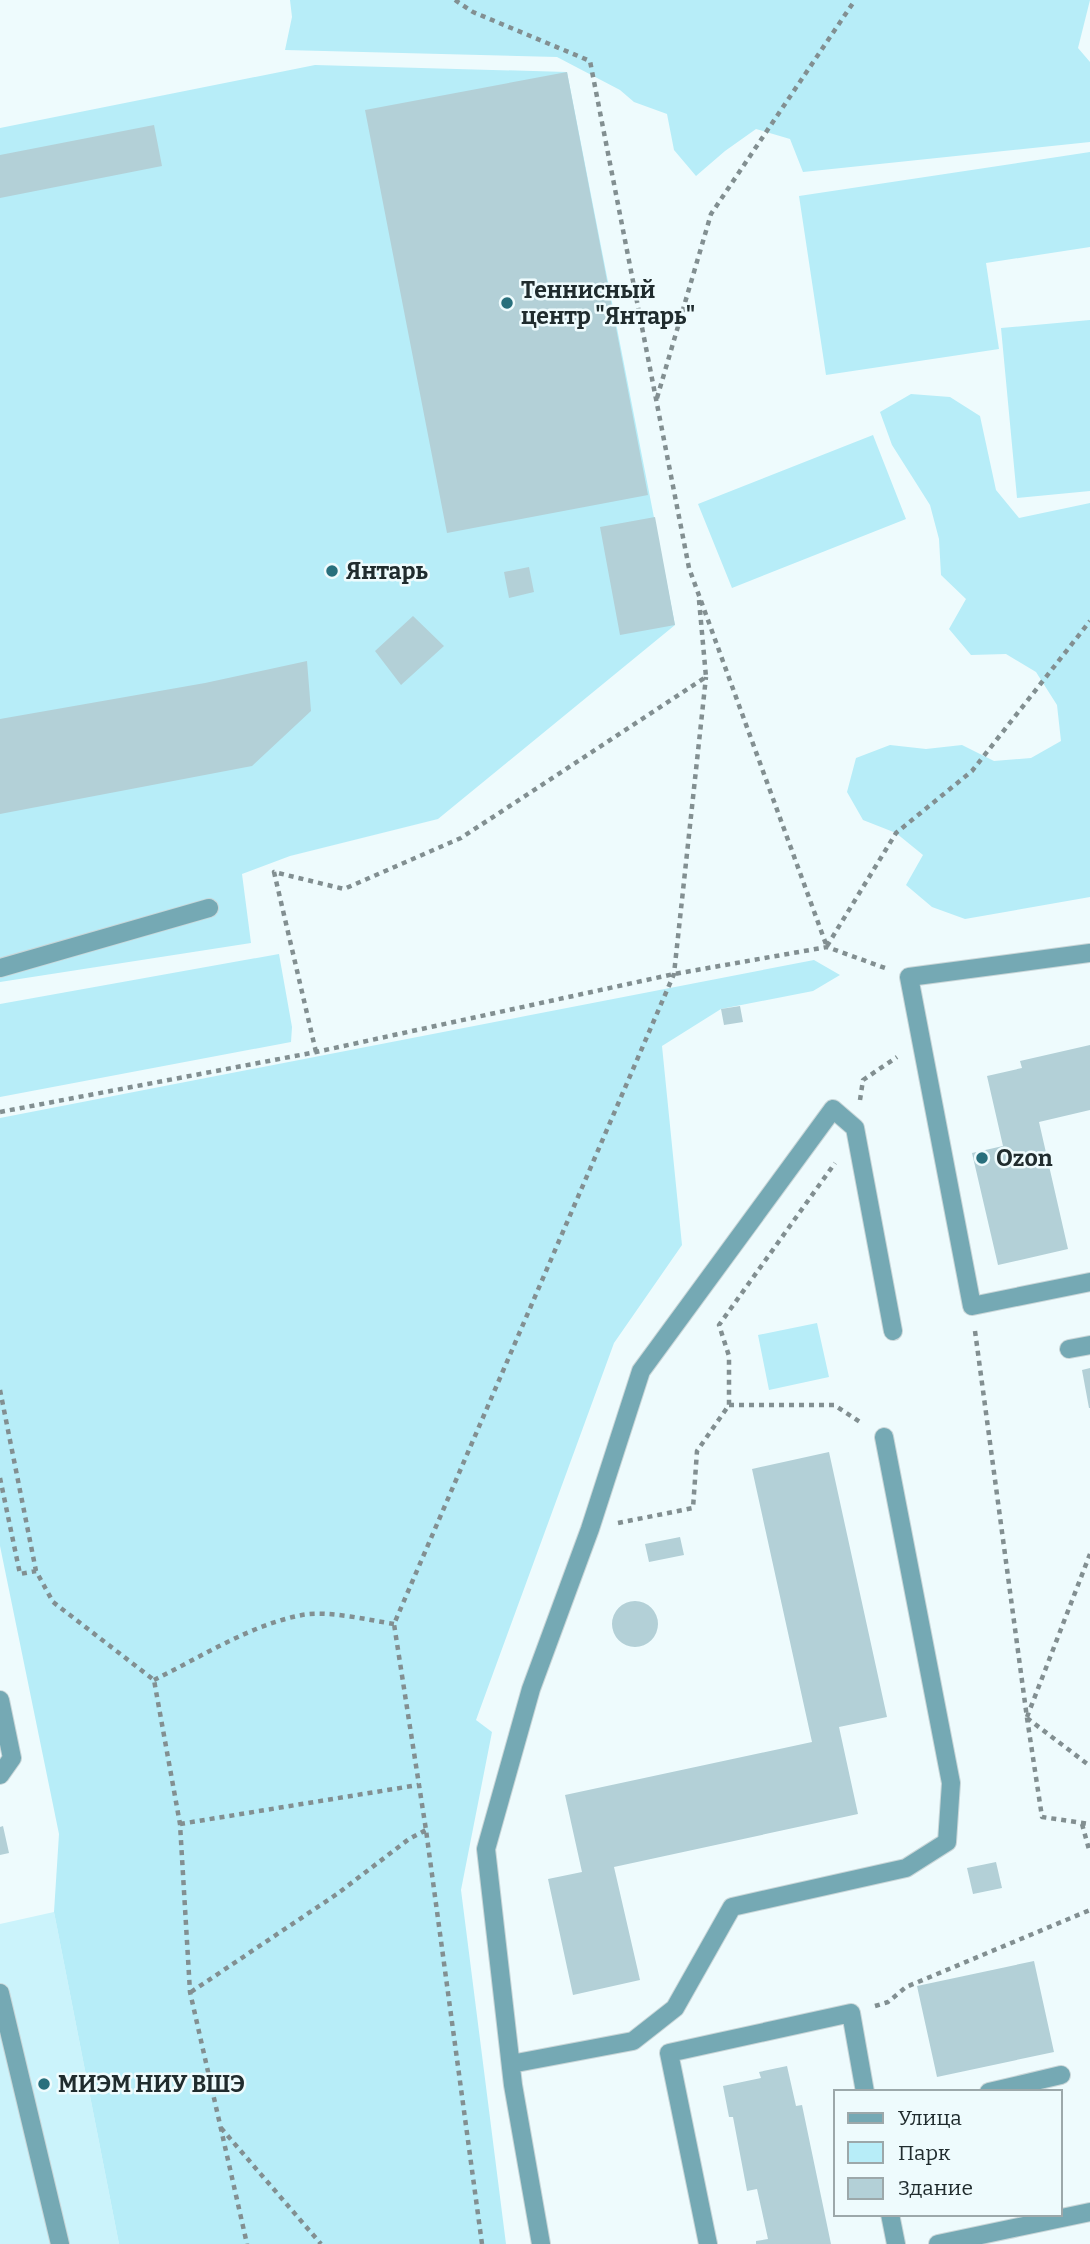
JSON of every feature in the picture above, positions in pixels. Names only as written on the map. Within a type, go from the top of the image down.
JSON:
[{"type":"lane","points":[[0,968],[209,908]]},
{"type":"lane","points":[[1090,953],[909,977],[972,1306],[1090,1282]]},
{"type":"lane","points":[[541,2244],[511,2064],[486,1849],[531,1689],[590,1529],[641,1371],[834,1109],[855,1128],[893,1331]]},
{"type":"lane","points":[[1069,1349],[1090,1345]]},
{"type":"lane","points":[[511,2064],[633,2041],[675,2008],[732,1907],[906,1868],[947,1842],[951,1783],[884,1437]]},
{"type":"lane","points":[[0,1700],[12,1758],[0,1775]]},
{"type":"lane","points":[[0,1993],[60,2244]]},
{"type":"lane","points":[[708,2244],[669,2053],[851,2013],[865,2090]]},
{"type":"lane","points":[[997,2090],[1061,2075]]},
{"type":"lane","points":[[938,2244],[1090,2212]]},
{"type":"lane","points":[[890,2216],[896,2244]]},
{"type":"path","points":[[456,0],[473,12],[590,61],[689,568],[827,947]]},
{"type":"path","points":[[656,399],[711,214],[855,0]]},
{"type":"path","points":[[482,2244],[426,1830],[394,1624],[674,974],[706,677],[698,591]]},
{"type":"path","points":[[827,947],[896,833],[972,771],[1090,621]]},
{"type":"path","points":[[316,1052],[274,872],[344,889],[461,838],[706,677]]},
{"type":"path","points":[[0,1112],[316,1052],[674,974],[827,947],[909,977]]},
{"type":"path","points":[[590,1529],[692,1508],[697,1451],[729,1405],[729,1356],[719,1325],[836,1161],[855,1128],[863,1080],[921,1041]]},
{"type":"path","points":[[972,1306],[1042,1817],[1090,1824]]},
{"type":"path","points":[[0,1390],[36,1571],[53,1602],[154,1680],[180,1824],[190,1992],[247,2244]]},
{"type":"path","points":[[729,1405],[834,1405],[884,1437]]},
{"type":"path","points":[[0,1478],[20,1574],[36,1571]]},
{"type":"path","points":[[1027,1718],[1090,1554]]},
{"type":"path","points":[[154,1680],[255,1630],[304,1615],[343,1616],[394,1624]]},
{"type":"path","points":[[1027,1718],[1090,1766]]},
{"type":"path","points":[[180,1824],[418,1784]]},
{"type":"path","points":[[1082,1824],[1090,1853]]},
{"type":"path","points":[[190,1992],[337,1894],[408,1839],[426,1830]]},
{"type":"path","points":[[851,2013],[888,2002],[906,1987],[1090,1910]]},
{"type":"path","points":[[220,2127],[321,2244]]},
{"type":"shaded area","name":"МИЭМ НИУ ВШЭ","points":[[54,1912],[119,2244],[0,2244],[0,1924]]},
{"type":"green space","points":[[290,0],[1090,0],[1078,48],[1090,62],[1090,142],[803,172],[790,139],[756,129],[696,176],[674,150],[667,114],[634,102],[620,90],[557,57],[285,50],[292,17]]},
{"type":"green space","name":"Янтарь","points":[[315,65],[567,72],[675,625],[438,819],[290,856],[242,874],[251,943],[0,982],[0,128]]},
{"type":"green space","points":[[1090,152],[1090,247],[986,263],[999,349],[826,375],[799,196]]},
{"type":"green space","points":[[1090,320],[1090,491],[1017,498],[1001,328]]},
{"type":"green space","points":[[911,394],[950,397],[980,416],[996,490],[1019,518],[1090,503],[1090,897],[965,919],[932,907],[906,885],[923,855],[896,833],[863,820],[847,792],[856,758],[890,745],[926,749],[962,745],[994,761],[1031,758],[1061,741],[1057,705],[1036,672],[1006,654],[971,655],[949,629],[966,599],[941,575],[939,539],[930,505],[892,445],[880,412]]},
{"type":"green space","points":[[873,435],[906,519],[732,588],[698,504]]},
{"type":"green space","points":[[279,954],[292,1027],[291,1042],[0,1097],[0,1004]]},
{"type":"green space","points":[[814,960],[840,975],[813,991],[721,1009],[662,1046],[682,1245],[614,1343],[476,1720],[492,1732],[461,1890],[506,2244],[119,2244],[54,1912],[59,1834],[0,1546],[0,1118]]},
{"type":"green space","points":[[817,1323],[829,1377],[769,1390],[758,1335]]},
{"type":"building","name":"Теннисный центр \"Янтарь\"","points":[[567,72],[648,495],[447,533],[365,110]]},
{"type":"building","points":[[154,125],[162,166],[0,198],[0,155]]},
{"type":"building","points":[[655,517],[675,625],[620,635],[600,527]]},
{"type":"building","points":[[529,567],[534,592],[509,598],[504,572]]},
{"type":"building","points":[[413,616],[444,646],[401,685],[375,651]]},
{"type":"building","points":[[307,661],[311,711],[252,766],[0,814],[0,719],[205,683]]},
{"type":"building","points":[[740,1006],[743,1022],[724,1025],[721,1009]]},
{"type":"building","points":[[1090,1045],[1090,1110],[1039,1122],[1068,1249],[998,1265],[972,1153],[1003,1146],[987,1076],[1022,1068],[1020,1061]]},
{"type":"building","points":[[1090,1368],[1090,1408],[1089,1408],[1082,1370]]},
{"type":"building","points":[[829,1452],[887,1717],[839,1727],[858,1814],[614,1867],[640,1980],[573,1995],[548,1879],[582,1872],[565,1795],[812,1742],[752,1469]]},
{"type":"building","points":[[680,1537],[684,1555],[649,1562],[645,1544]]},
{"type":"building","points":[[635,1601],[651,1608],[658,1624],[651,1640],[635,1647],[619,1640],[612,1624],[619,1608]]},
{"type":"building","points":[[3,1826],[9,1853],[0,1855],[0,1827]]},
{"type":"building","points":[[996,1862],[1002,1888],[973,1894],[967,1868]]},
{"type":"building","points":[[1034,1961],[1054,2052],[937,2077],[917,1986]]},
{"type":"building","points":[[787,2066],[796,2106],[802,2105],[831,2244],[756,2244],[756,2241],[768,2239],[757,2189],[747,2191],[733,2117],[729,2117],[723,2086],[761,2078],[759,2072]]},
{"type":"place","name":"Теннисный центр \"Янтарь\"","points":[[507,303]]},
{"type":"place","name":"Янтарь","points":[[332,571]]},
{"type":"place","name":"Ozon","points":[[982,1158]]},
{"type":"place","name":"МИЭМ НИУ ВШЭ","points":[[44,2084]]}]
